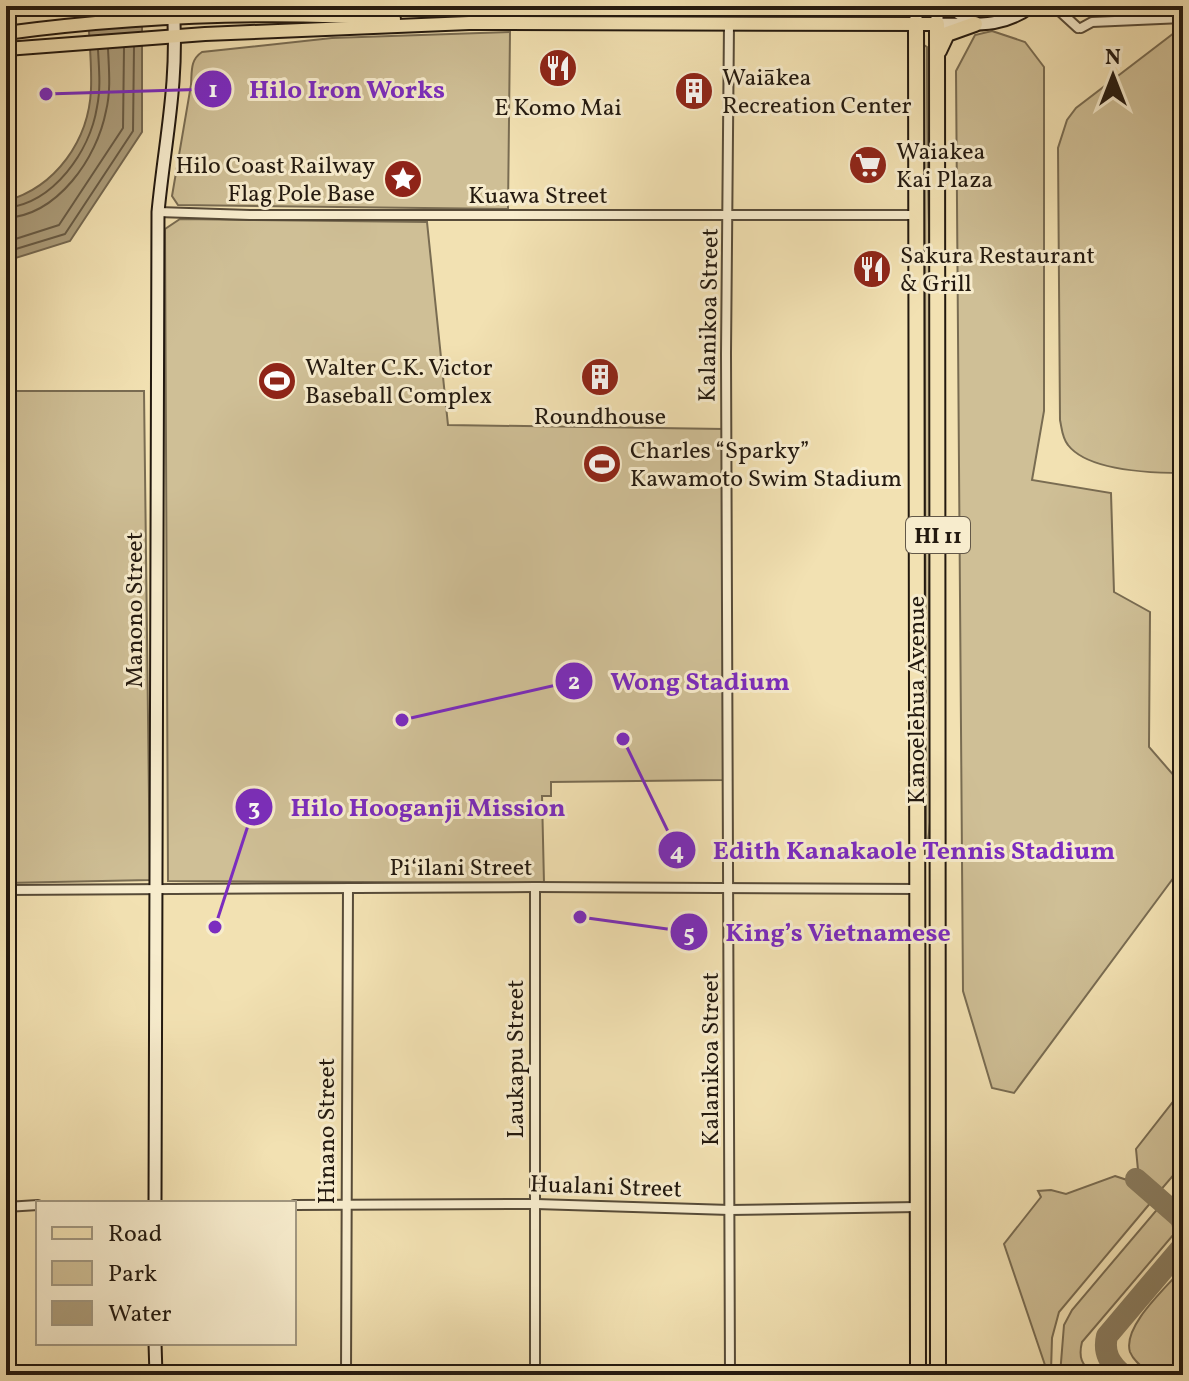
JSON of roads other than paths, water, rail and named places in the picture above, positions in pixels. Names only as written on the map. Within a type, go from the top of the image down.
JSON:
[{"type":"highway","name":"Kanoelehua Avenue","points":[[916,24],[918,1375]]},
{"type":"highway","name":"Kanoelehua Avenue","points":[[937,24],[938,1375]]},
{"type":"highway","points":[[938,55],[947,34],[975,24]]},
{"type":"highway","points":[[937,918],[917,889],[925,878],[938,842]]},
{"type":"main road","points":[[6,33],[147,20],[174,12],[309,14],[469,23]]},
{"type":"main road","points":[[6,49],[152,38],[469,23],[937,24]]},
{"type":"street","points":[[916,6],[916,24]]},
{"type":"street","points":[[937,6],[937,24],[1001,22],[1032,6]]},
{"type":"street","points":[[948,6],[975,24]]},
{"type":"street","points":[[1054,6],[1080,28],[1092,22],[1183,18]]},
{"type":"street","name":"Manono Street","points":[[155,1201],[158,212],[174,100],[174,12]]},
{"type":"street","name":"Kalanikoa Street","points":[[729,24],[726,354],[730,1375]]},
{"type":"street","name":"Kuawa Street","points":[[158,212],[250,215],[917,215]]},
{"type":"street","name":"Pi‘ilani Street","points":[[6,890],[535,887],[917,889]]},
{"type":"street","name":"Laukapu Street","points":[[535,887],[535,1375]]},
{"type":"street","name":"Hinano Street","points":[[346,1375],[348,888]]},
{"type":"street","name":"Hualani Street","points":[[296,1205],[536,1204],[730,1210],[917,1207]]},
{"type":"street","points":[[6,1207],[36,1205]]},
{"type":"street","points":[[155,1345],[156,1375]]},
{"type":"water","points":[[50,6],[142,6],[142,132],[70,241],[6,261],[6,201],[40,185],[54,173],[76,143],[89,108],[88,14],[53,16]]},
{"type":"place","name":"E Komo Mai","points":[[558,68]]},
{"type":"place","name":"Waiākea Recreation Center","points":[[694,91]]},
{"type":"place","name":"Hilo Iron Works","points":[[46,94]]},
{"type":"place","name":"Waiakea Kai Plaza","points":[[868,165]]},
{"type":"place","name":"Hilo Coast Railway Flag Pole Base","points":[[403,179]]},
{"type":"place","name":"Sakura Restaurant & Grill","points":[[872,269]]},
{"type":"place","name":"Roundhouse","points":[[600,377]]},
{"type":"place","name":"Walter C.K. Victor Baseball Complex","points":[[277,381]]},
{"type":"place","name":"Charles “Sparky” Kawamoto Swim Stadium","points":[[602,464]]},
{"type":"place","name":"Wong Stadium","points":[[402,720]]},
{"type":"place","name":"Edith Kanakaole Tennis Stadium","points":[[623,739]]},
{"type":"place","name":"King’s Vietnamese","points":[[580,917]]},
{"type":"place","name":"Hilo Hooganji Mission","points":[[215,927]]}]
